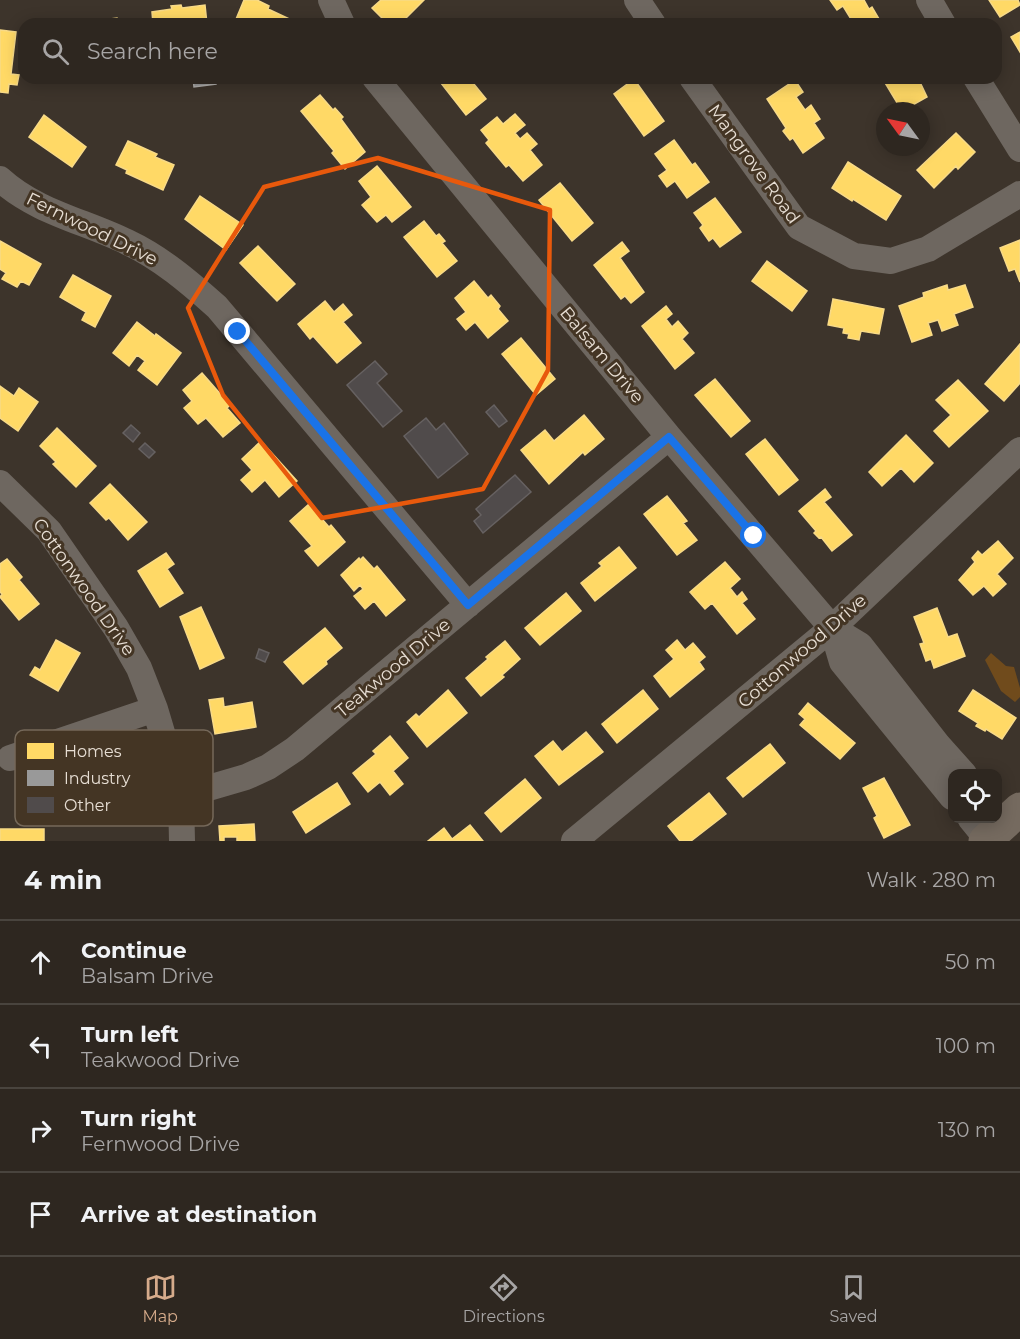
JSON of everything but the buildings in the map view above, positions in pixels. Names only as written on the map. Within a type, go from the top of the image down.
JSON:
[{"type":"street","points":[[331,0],[339,18]]},
{"type":"street","points":[[637,0],[649,18]]},
{"type":"street","points":[[929,0],[940,18]]},
{"type":"street","name":"Balsam Drive","points":[[380,84],[669,437],[832,628],[860,645],[960,769]]},
{"type":"street","name":"Mangrove Road","points":[[696,84],[799,227],[854,256],[891,261],[928,249],[1020,194]]},
{"type":"street","points":[[980,84],[1020,149]]},
{"type":"street","name":"Fernwood Drive","points":[[0,179],[28,200],[47,210],[118,238],[146,252],[210,300],[228,318],[468,605]]},
{"type":"street","name":"Teakwood Drive","points":[[213,787],[246,777],[295,749],[669,437]]},
{"type":"street","name":"Cottonwood Drive","points":[[574,841],[832,628],[1020,450]]},
{"type":"street","name":"Cottonwood Drive","points":[[0,483],[49,531],[116,628],[139,668],[161,730]]},
{"type":"street","name":"Balsam Drive","points":[[832,628],[842,662],[948,792]]},
{"type":"street","points":[[93,730],[155,709]]},
{"type":"street","points":[[10,758],[15,756]]},
{"type":"street","name":"Cottonwood Drive","points":[[182,826],[182,841]]},
{"type":"highlighted area","points":[[378,158],[550,210],[548,370],[483,489],[322,518],[223,395],[188,308],[264,187]]},
{"type":"shaded area","points":[[991,653],[1006,666],[1014,667],[1020,688],[1020,697],[1015,702],[1001,691],[985,660]]},
{"type":"route","points":[[238,332],[468,605],[669,437],[754,536]]}]
